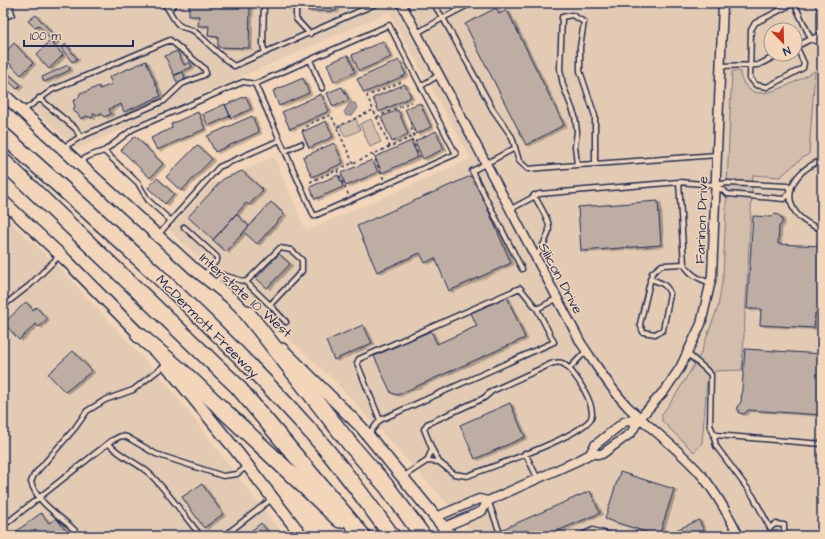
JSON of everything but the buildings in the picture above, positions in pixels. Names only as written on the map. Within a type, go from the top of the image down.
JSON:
[{"type":"highway","name":"McDermott Freeway","points":[[3,135],[170,287],[213,329],[305,425],[392,536]]},
{"type":"highway","name":"McDermott Freeway","points":[[3,161],[238,386],[364,536]]},
{"type":"highway","points":[[247,314],[350,444],[387,487],[423,536]]},
{"type":"highway","points":[[140,335],[185,374],[357,536]]},
{"type":"main road","name":"Interstate 10 West","points":[[3,94],[203,276],[247,314],[368,435],[451,536]]},
{"type":"main road","points":[[4,205],[60,255],[140,335],[166,364],[248,466],[300,535]]},
{"type":"street","name":"Silicon Drive","points":[[401,3],[586,351],[611,388],[703,478],[721,503],[739,536]]},
{"type":"street","name":"Farinon Drive","points":[[444,527],[482,511],[488,501],[590,454],[602,454],[618,444],[631,433],[640,418],[665,390],[688,353],[701,324],[711,282],[723,3]]},
{"type":"street","name":"Farinon Drive","points":[[590,454],[595,444],[624,422],[640,418]]},
{"type":"street","name":"Farinon Drive","points":[[436,517],[479,498],[488,501]]},
{"type":"lane","points":[[3,18],[12,14],[8,3]]},
{"type":"lane","points":[[163,3],[180,26],[193,30],[220,56],[234,66],[310,34],[368,5],[378,3]]},
{"type":"lane","points":[[169,10],[175,3]]},
{"type":"lane","points":[[264,3],[263,45],[265,53]]},
{"type":"lane","points":[[296,3],[296,19],[310,34]]},
{"type":"lane","points":[[433,3],[493,110],[512,137],[519,161],[528,169],[717,155]]},
{"type":"lane","points":[[417,33],[472,3]]},
{"type":"lane","points":[[803,60],[803,68],[767,87],[756,85],[750,78],[751,30],[755,23],[794,3],[811,39],[822,44]]},
{"type":"lane","points":[[577,165],[575,146],[577,132],[575,116],[563,85],[560,69],[562,17],[572,15],[584,22],[580,48],[580,71],[595,116],[595,164]]},
{"type":"lane","points":[[79,162],[89,156],[104,151],[133,129],[243,82],[255,84],[389,26],[456,154],[314,216],[255,84]]},
{"type":"lane","points":[[803,42],[822,34]]},
{"type":"lane","points":[[22,111],[52,90],[170,40],[204,68],[206,73],[204,75],[182,84],[164,101],[80,137],[63,148]]},
{"type":"lane","points":[[310,60],[322,88]]},
{"type":"lane","points":[[720,66],[750,66],[763,62]]},
{"type":"lane","points":[[421,86],[440,74]]},
{"type":"lane","points":[[39,98],[76,129],[80,137]]},
{"type":"lane","points":[[715,186],[728,194],[784,199],[790,193],[791,185],[803,170],[821,162],[822,133]]},
{"type":"lane","points":[[158,235],[219,167],[280,140]]},
{"type":"lane","points":[[285,151],[301,144]]},
{"type":"lane","points":[[515,148],[487,165],[472,171],[522,269]]},
{"type":"lane","points":[[104,151],[138,184],[148,200],[171,221]]},
{"type":"lane","points":[[679,182],[684,264],[688,271],[698,278],[711,282]]},
{"type":"lane","points":[[511,209],[534,196],[679,182],[715,186],[728,183],[788,186],[791,203],[797,214],[808,223],[822,228]]},
{"type":"lane","points":[[534,196],[548,220],[550,229],[548,237],[536,257]]},
{"type":"lane","points":[[184,227],[217,256],[217,260],[203,276]]},
{"type":"lane","points":[[246,282],[280,248],[291,250],[302,260],[302,271],[270,305]]},
{"type":"lane","points":[[3,306],[33,282],[60,255]]},
{"type":"lane","points":[[650,279],[664,284],[668,288],[670,294],[663,330],[655,334],[643,332],[640,324],[650,279],[652,273],[662,265],[684,264]]},
{"type":"lane","points":[[213,284],[223,275],[246,282],[286,322]]},
{"type":"lane","points":[[368,435],[380,420],[554,342],[537,309],[520,288],[359,359],[357,363],[380,420]]},
{"type":"lane","points":[[537,309],[558,298]]},
{"type":"lane","points":[[569,369],[586,351]]},
{"type":"lane","points":[[688,353],[696,363],[704,367],[711,375],[710,425],[716,446],[753,496],[770,528],[775,524],[784,525],[784,536]]},
{"type":"lane","points":[[553,363],[561,363],[569,369],[589,399],[593,412],[591,419],[586,424],[562,438],[467,476],[454,474],[439,462],[424,429],[427,424],[484,398],[492,391],[553,363]]},
{"type":"lane","points":[[80,536],[71,526],[38,498],[31,482],[34,475],[75,428],[87,411],[105,400],[133,390],[166,364]]},
{"type":"lane","points":[[713,432],[716,435],[724,437],[822,444]]},
{"type":"lane","points":[[3,526],[116,438],[127,438],[156,454],[223,476],[236,474],[248,466]]},
{"type":"lane","points":[[108,443],[117,453],[144,469],[160,484],[201,536]]},
{"type":"lane","points":[[402,477],[427,461],[432,449]]},
{"type":"lane","points":[[525,453],[538,479]]},
{"type":"lane","points":[[427,461],[439,462]]},
{"type":"lane","points":[[224,536],[273,498]]},
{"type":"lane","points":[[488,501],[491,514],[501,536]]},
{"type":"lane","points":[[580,536],[593,530],[614,536]]},
{"type":"lane","points":[[593,530],[596,536]]},
{"type":"path","points":[[390,147],[367,96],[401,82]]},
{"type":"path","points":[[377,117],[411,102]]},
{"type":"path","points":[[336,127],[374,110]]},
{"type":"path","points":[[302,131],[311,123],[331,115],[353,163]]},
{"type":"path","points":[[411,128],[414,136],[412,140]]},
{"type":"path","points":[[310,182],[414,136]]},
{"type":"path","points":[[410,138],[420,157]]},
{"type":"path","points":[[373,154],[386,185]]},
{"type":"path","points":[[337,170],[350,200]]},
{"type":"shaded area","points":[[3,3],[822,3],[822,536],[477,536],[334,380],[169,230],[211,184],[274,157],[306,231],[471,159],[389,12],[77,149],[3,81]]},
{"type":"shaded area","points":[[732,71],[740,71],[741,79],[745,85],[751,91],[760,93],[779,89],[815,71],[809,154],[780,177],[753,175],[742,370],[715,371],[707,382],[702,443],[694,452],[662,421],[662,414],[677,393],[700,355],[718,307],[723,276]]},
{"type":"shaded area","points":[[350,103],[355,103],[358,108],[353,115],[346,116],[344,112]]},
{"type":"shaded area","points":[[356,119],[360,130],[345,137],[340,126]]},
{"type":"shaded area","points":[[371,119],[381,142],[370,147],[360,124]]},
{"type":"shaded area","points":[[3,215],[62,270],[166,383],[284,536],[3,536]]}]
